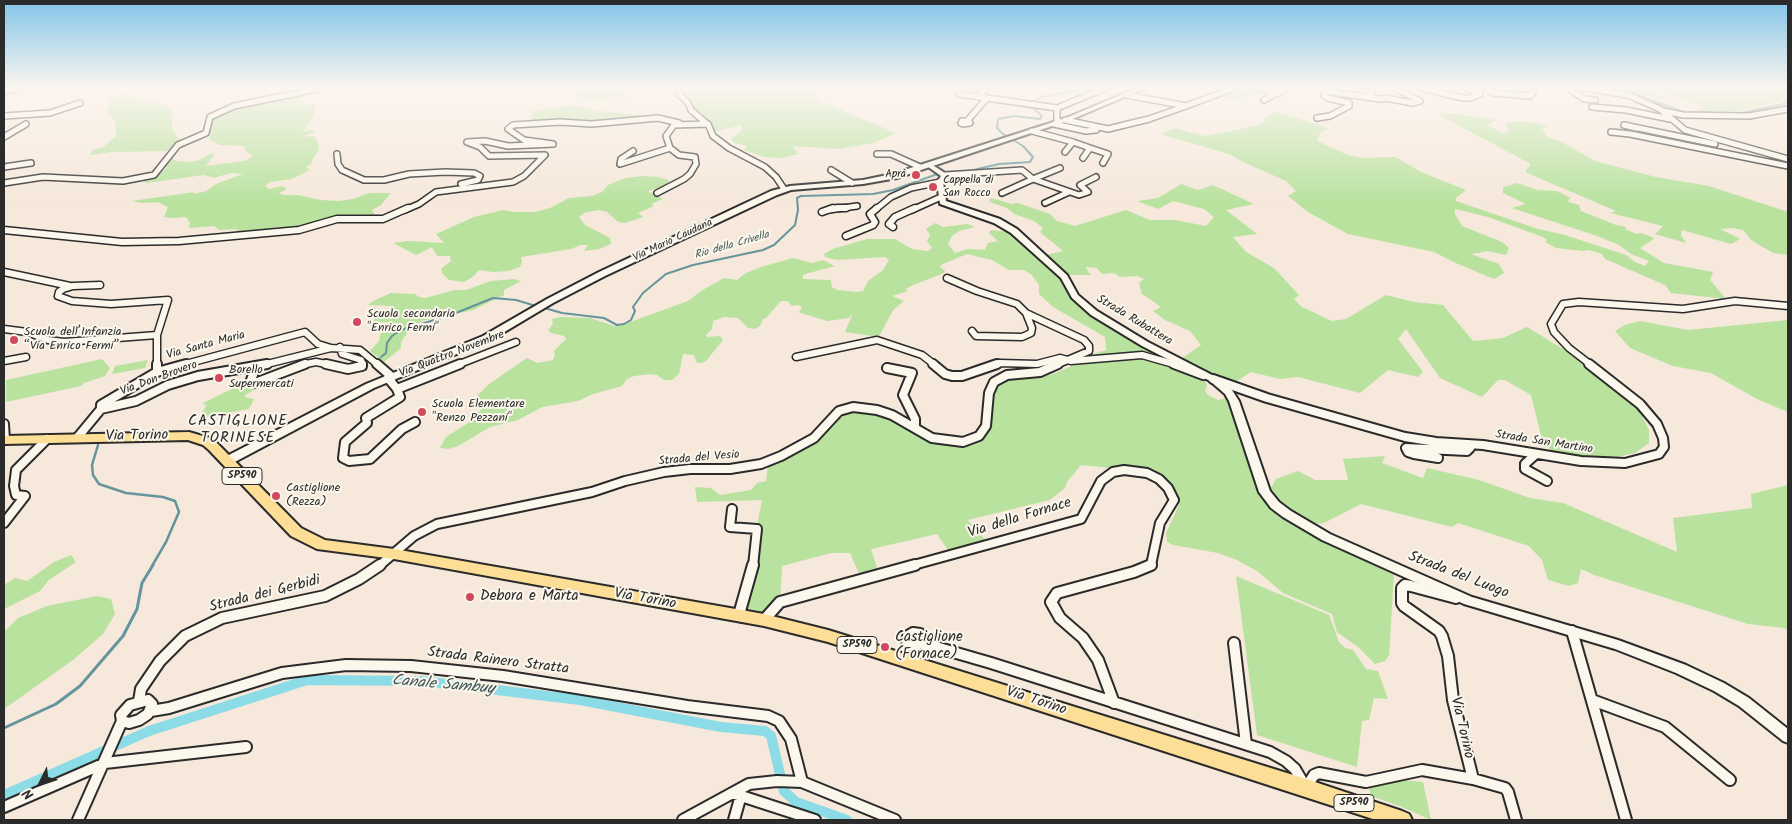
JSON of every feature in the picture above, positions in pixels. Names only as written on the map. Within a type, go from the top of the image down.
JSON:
[{"type":"main road","name":"Via Mario Caudana","points":[[227,461],[390,378],[475,344],[602,274],[784,189],[852,183],[883,178],[1046,126]]},
{"type":"main road","name":"Via Torino","points":[[4,440],[189,436],[208,442],[296,532],[322,545],[394,554],[764,620],[828,636],[1402,820]]},
{"type":"street","points":[[4,137],[22,126]]},
{"type":"street","points":[[4,183],[49,177],[123,181],[154,175],[178,145],[206,133],[208,126]]},
{"type":"street","points":[[433,193],[513,182],[524,176],[546,155],[489,156],[480,147],[467,142],[486,141],[508,146],[553,144],[524,140],[508,129],[511,126]]},
{"type":"street","points":[[670,148],[666,136],[673,126]]},
{"type":"street","points":[[709,126],[713,136],[729,148],[765,167],[776,177],[784,189]]},
{"type":"street","points":[[1073,126],[1086,131],[1113,126]]},
{"type":"street","points":[[1094,126],[1106,128]]},
{"type":"street","points":[[1681,126],[1685,130],[1779,160],[1788,166]]},
{"type":"street","points":[[1636,128],[1779,160]]},
{"type":"street","points":[[1032,131],[1108,154],[1102,163]]},
{"type":"street","points":[[1611,132],[1788,160]]},
{"type":"street","points":[[1065,152],[1073,142]]},
{"type":"street","points":[[633,151],[621,159],[620,164],[670,148],[674,149],[679,155],[696,157],[696,164],[690,174],[657,193]]},
{"type":"street","points":[[1083,158],[1090,148]]},
{"type":"street","points":[[4,230],[31,231],[50,236],[129,242],[179,241],[258,235],[299,230],[336,219],[383,219],[419,204],[441,189],[478,180],[480,176],[474,173],[445,172],[409,174],[384,180],[364,180],[342,170],[338,164],[337,154]]},
{"type":"street","points":[[877,154],[891,154],[942,175]]},
{"type":"street","points":[[4,167],[31,163]]},
{"type":"street","points":[[1002,193],[1060,168]]},
{"type":"street","points":[[831,170],[852,183]]},
{"type":"street","points":[[870,214],[881,204],[902,191],[942,175],[1022,170],[1033,179],[1079,195],[1088,192],[1080,185],[1096,177]]},
{"type":"street","points":[[893,228],[889,224],[894,218],[941,197],[942,175]]},
{"type":"street","points":[[1045,204],[1069,192]]},
{"type":"street","name":"Strada Rubattera","points":[[941,197],[946,204],[996,220],[1014,231],[1064,277],[1075,296],[1094,313],[1145,344],[1210,378]]},
{"type":"street","points":[[822,212],[834,208],[843,209],[855,204],[870,214],[875,222],[873,225],[846,236]]},
{"type":"street","points":[[4,272],[73,286],[100,285]]},
{"type":"street","name":"Strada del Vesio","points":[[394,554],[414,536],[437,524],[592,492],[625,480],[664,472],[690,468],[730,469],[761,464],[781,456],[814,438],[839,411],[853,408],[877,410],[892,414],[932,438],[963,442],[979,436],[986,426],[988,393],[994,382],[1007,375],[1040,372],[1089,351],[1089,346],[1079,338],[1026,313],[1012,302],[977,291],[947,278]]},
{"type":"street","points":[[73,286],[59,292],[58,296],[72,301],[111,304],[168,300],[157,336],[156,372]]},
{"type":"street","name":"Strada San Martino","points":[[1067,360],[1142,355],[1275,401],[1405,437],[1436,442],[1483,445],[1581,462],[1625,463],[1658,454],[1664,447],[1658,424],[1649,412],[1632,396],[1569,348],[1554,332],[1551,324],[1563,304],[1579,302],[1683,308],[1735,301],[1788,306]]},
{"type":"street","points":[[972,331],[976,336],[1022,336],[1031,333],[1032,328],[1026,313]]},
{"type":"street","points":[[4,329],[27,332],[48,340],[64,342],[157,336]]},
{"type":"street","name":"Via Santa Maria","points":[[77,438],[101,405],[156,372],[304,332],[318,344],[331,348]]},
{"type":"street","name":"Strada del Vesio","points":[[796,357],[877,340],[922,355],[945,374],[952,376],[962,376],[1000,363],[1037,364],[1060,358],[1067,360]]},
{"type":"street","name":"Via Quattro Novembre","points":[[397,389],[516,342]]},
{"type":"street","points":[[256,367],[251,380],[255,383],[305,364],[316,362],[348,369],[362,366],[361,360],[342,354],[340,347]]},
{"type":"street","name":"Via Don Brovero","points":[[100,408],[136,401],[168,386],[198,376],[256,367],[340,347],[360,350],[390,378]]},
{"type":"street","points":[[4,361],[26,357]]},
{"type":"street","points":[[887,368],[912,373],[903,395],[915,419],[915,428]]},
{"type":"street","name":"Via Quattro Novembre","points":[[390,378],[400,394],[398,399],[366,418],[367,423],[345,442],[344,458],[349,461],[370,459],[402,429],[415,422]]},
{"type":"street","name":"Strada del Luogo","points":[[1210,378],[1229,392],[1234,401],[1265,492],[1275,505],[1326,537],[1468,601],[1572,631],[1672,666],[1719,687],[1744,702],[1788,737]]},
{"type":"street","points":[[4,424],[4,440]]},
{"type":"street","points":[[4,523],[25,496],[16,495],[14,486],[16,470],[48,439]]},
{"type":"street","points":[[1438,458],[1414,454],[1408,452],[1406,448],[1467,451],[1470,448],[1469,445]]},
{"type":"street","points":[[1536,454],[1525,464],[1525,469],[1547,481]]},
{"type":"street","name":"Via della Fornace","points":[[764,620],[780,602],[1081,519],[1102,481],[1112,472],[1124,470],[1147,474],[1159,479],[1168,488],[1174,500],[1160,522],[1151,565],[1134,572],[1057,593],[1051,602],[1060,618],[1083,638],[1098,660],[1114,703]]},
{"type":"street","points":[[732,509],[730,528],[757,529],[752,573],[740,611],[743,617]]},
{"type":"street","name":"Strada dei Gerbidi","points":[[139,701],[141,689],[160,661],[185,636],[222,618],[325,596],[359,579],[394,554]]},
{"type":"street","name":"Via Torino","points":[[1306,788],[1314,775],[1319,773],[1366,782],[1422,770],[1473,779],[1453,700],[1448,656],[1442,636],[1439,631],[1404,606],[1402,603],[1402,588],[1405,585],[1411,586],[1468,601]]},
{"type":"street","points":[[1572,631],[1626,820]]},
{"type":"street","points":[[1234,642],[1246,744]]},
{"type":"street","points":[[922,643],[1085,692],[1114,703],[1270,752],[1286,760],[1295,769],[1306,788]]},
{"type":"street","name":"Strada Rainero Stratta","points":[[122,721],[129,723],[139,720],[151,711],[169,708],[282,674],[308,669],[346,664],[420,667],[503,676],[619,693],[687,706],[768,716],[779,721],[791,739],[802,782]]},
{"type":"street","points":[[1592,700],[1665,727],[1730,780]]},
{"type":"street","points":[[78,820],[115,740],[122,721],[123,712],[130,705],[139,701],[151,702],[151,711]]},
{"type":"street","points":[[4,807],[106,760],[246,747]]},
{"type":"street","points":[[1473,779],[1505,788],[1508,792],[1516,820]]},
{"type":"street","points":[[683,820],[737,794],[749,784],[777,781],[802,782],[895,820]]},
{"type":"street","points":[[734,820],[737,794]]},
{"type":"street","points":[[737,794],[815,820]]},
{"type":"green space","points":[[116,126],[173,126],[173,131],[180,140],[167,151],[112,152],[90,155],[93,150],[103,147],[116,136]]},
{"type":"green space","points":[[208,126],[306,126],[302,132],[312,130],[315,132],[301,137],[314,136],[318,142],[319,150],[312,163],[306,167],[310,170],[292,179],[270,182],[265,186],[269,189],[283,186],[287,189],[279,193],[283,195],[298,195],[321,200],[339,201],[353,199],[369,193],[391,193],[381,205],[372,210],[374,214],[384,217],[346,219],[319,226],[286,229],[278,227],[258,232],[239,233],[236,229],[219,230],[214,226],[189,228],[190,223],[186,217],[164,217],[168,207],[158,202],[143,203],[132,201],[194,192],[194,194],[206,191],[216,184],[243,174],[231,173],[214,178],[204,175],[143,182],[159,175],[166,168],[171,157],[176,161],[188,162],[197,161],[213,153],[214,155],[206,166],[244,161],[253,156],[246,151],[244,146],[219,145],[210,140]]},
{"type":"green space","points":[[708,126],[735,126],[713,132]]},
{"type":"green space","points":[[741,126],[881,126],[896,133],[874,143],[838,149],[792,146],[798,154],[782,158],[764,157],[744,150],[747,146],[734,143],[731,139],[742,130]]},
{"type":"green space","points":[[1253,126],[1324,126],[1329,128],[1321,132],[1317,141],[1348,155],[1363,158],[1395,157],[1423,173],[1466,190],[1456,198],[1456,201],[1538,229],[1565,235],[1626,255],[1635,262],[1645,266],[1649,261],[1631,254],[1619,245],[1512,208],[1526,204],[1503,193],[1503,187],[1517,183],[1538,190],[1557,191],[1571,198],[1568,200],[1569,202],[1579,205],[1581,211],[1626,227],[1625,229],[1636,234],[1641,233],[1652,237],[1654,239],[1640,248],[1664,263],[1713,272],[1710,280],[1726,299],[1671,293],[1665,285],[1605,259],[1602,254],[1589,250],[1556,248],[1545,242],[1547,240],[1543,237],[1488,217],[1455,209],[1455,214],[1462,226],[1502,242],[1509,248],[1506,255],[1488,251],[1471,254],[1499,264],[1504,273],[1494,279],[1434,252],[1348,234],[1308,212],[1288,196],[1296,191],[1286,181],[1229,154],[1160,134],[1174,128],[1205,136]]},
{"type":"green space","points":[[1460,126],[1490,126],[1503,133],[1509,132],[1507,126],[1546,126],[1548,127],[1542,128],[1547,137],[1560,141],[1595,161],[1656,177],[1709,186],[1788,212],[1788,255],[1773,253],[1751,240],[1743,230],[1732,228],[1720,229],[1740,239],[1731,244],[1682,230],[1681,235],[1686,243],[1655,234],[1663,226],[1610,213],[1616,211],[1525,172],[1531,164]]},
{"type":"green space","points":[[643,176],[669,180],[668,185],[648,191],[663,199],[651,204],[654,206],[638,213],[643,217],[625,223],[618,222],[607,212],[598,210],[584,213],[579,217],[585,225],[610,238],[611,244],[599,249],[584,251],[588,245],[581,245],[571,249],[521,257],[520,267],[508,271],[493,272],[479,270],[474,276],[464,282],[449,280],[443,274],[441,269],[451,261],[450,256],[437,256],[432,247],[416,255],[393,243],[408,241],[444,243],[436,234],[474,217],[503,210],[535,212],[550,208],[569,198],[592,196],[602,192],[608,185],[625,178]]},
{"type":"green space","points":[[1181,184],[1198,190],[1213,185],[1254,204],[1226,210],[1257,234],[1233,237],[1246,252],[1274,268],[1299,295],[1294,299],[1302,307],[1332,321],[1346,319],[1386,295],[1414,302],[1443,305],[1473,341],[1503,338],[1527,327],[1568,352],[1625,395],[1641,414],[1649,430],[1649,443],[1635,453],[1613,458],[1579,457],[1552,452],[1542,440],[1531,395],[1505,380],[1498,380],[1482,397],[1440,378],[1406,329],[1398,339],[1423,372],[1418,377],[1388,370],[1360,393],[1298,377],[1280,379],[1251,372],[1234,383],[1213,376],[1181,359],[1201,345],[1190,331],[1165,320],[1153,311],[1161,307],[1142,294],[1139,283],[1144,279],[1137,276],[1120,277],[1114,273],[1102,274],[1097,268],[1085,267],[1091,275],[1068,275],[1046,255],[1063,251],[1040,232],[1043,228],[1034,221],[1014,214],[1007,208],[989,200],[991,198],[1012,204],[1018,203],[1050,214],[1057,221],[1075,226],[1126,210],[1150,220],[1175,220],[1206,226],[1214,217],[1204,209],[1173,201],[1158,209],[1137,201],[1158,198]]},
{"type":"green space","points":[[935,223],[943,227],[967,224],[975,227],[959,231],[952,236],[948,244],[955,253],[968,249],[985,250],[988,243],[998,241],[989,233],[991,230],[1010,232],[1062,278],[1074,299],[1082,306],[1166,358],[1147,354],[1077,359],[1106,350],[1105,337],[1053,307],[1039,294],[1039,285],[1032,275],[1024,270],[1009,270],[992,260],[967,254],[941,265],[940,267],[945,271],[944,273],[905,289],[908,291],[892,296],[904,301],[893,310],[879,337],[845,332],[853,313],[849,318],[827,321],[799,312],[802,307],[799,305],[792,306],[787,301],[781,301],[763,319],[760,326],[755,329],[748,328],[738,318],[724,317],[713,321],[712,329],[706,335],[707,337],[720,336],[723,340],[706,361],[702,363],[697,363],[694,355],[683,354],[679,374],[672,380],[664,380],[657,375],[651,374],[634,376],[627,379],[622,386],[593,394],[578,401],[542,407],[518,420],[490,427],[458,446],[448,449],[440,448],[446,437],[468,423],[483,408],[482,404],[477,401],[477,396],[489,384],[527,358],[537,363],[553,360],[554,351],[566,339],[564,336],[551,333],[548,330],[553,324],[552,319],[560,317],[590,318],[614,326],[622,325],[688,301],[724,278],[737,280],[744,274],[761,267],[793,258],[812,263],[823,260],[835,266],[803,275],[803,279],[831,280],[832,287],[837,290],[863,291],[868,281],[883,270],[889,260],[885,257],[837,260],[825,257],[824,254],[833,249],[867,239],[895,239],[912,249],[928,251],[932,248],[927,241],[930,235],[926,229]]},
{"type":"green space","points":[[514,279],[521,281],[504,290],[504,295],[473,310],[422,321],[410,329],[401,342],[401,348],[384,362],[370,351],[379,341],[381,332],[387,322],[374,323],[374,319],[390,313],[391,306],[368,305],[373,301],[391,293],[415,294],[425,298],[455,290],[466,290],[491,281]]},
{"type":"green space","points":[[1788,320],[1788,412],[1757,399],[1711,373],[1673,366],[1630,348],[1615,331],[1625,325],[1640,321],[1688,330]]},
{"type":"green space","points":[[1142,356],[1199,376],[1205,380],[1207,386],[1205,391],[1208,395],[1218,400],[1231,397],[1261,492],[1299,526],[1343,550],[1394,573],[1389,655],[1385,661],[1375,664],[1358,647],[1337,632],[1332,614],[1283,593],[1257,571],[1237,560],[1218,553],[1173,545],[1167,542],[1166,533],[1179,505],[1178,497],[1173,488],[1163,478],[1129,468],[1081,465],[1067,482],[1065,488],[1050,500],[968,520],[986,541],[962,548],[948,550],[937,534],[871,549],[878,571],[860,576],[850,553],[831,553],[782,566],[780,602],[754,619],[740,611],[762,500],[697,502],[695,487],[711,488],[720,495],[751,490],[757,483],[766,481],[768,465],[818,440],[841,414],[850,410],[886,416],[901,423],[928,441],[942,445],[959,445],[984,435],[991,426],[992,392],[996,385],[1003,381],[1012,377],[1041,377],[1074,365]]},
{"type":"green space","points":[[102,359],[110,368],[105,376],[84,383],[81,386],[6,402],[6,380]]},
{"type":"green space","points":[[148,360],[145,368],[112,374],[115,366]]},
{"type":"green space","points":[[246,382],[254,385],[267,383],[245,395],[245,397],[254,399],[249,409],[199,418],[206,406],[203,403]]},
{"type":"green space","points":[[1385,456],[1382,463],[1423,478],[1427,468],[1479,480],[1530,498],[1563,503],[1677,552],[1673,518],[1752,508],[1751,494],[1788,485],[1788,630],[1748,624],[1594,575],[1581,569],[1578,583],[1569,586],[1548,580],[1542,560],[1529,546],[1458,523],[1452,527],[1361,504],[1324,523],[1312,524],[1289,512],[1268,493],[1276,479],[1298,471],[1315,480],[1348,480],[1343,459]]},
{"type":"green space","points":[[71,555],[76,562],[49,580],[40,591],[4,609],[4,585],[15,578],[27,581],[54,562]]},
{"type":"green space","points":[[1236,576],[1329,615],[1339,642],[1345,648],[1353,650],[1366,669],[1378,671],[1388,699],[1374,698],[1369,720],[1362,721],[1357,767],[1257,735]]},
{"type":"green space","points":[[97,596],[111,599],[115,614],[103,634],[73,660],[4,709],[4,632],[18,618],[47,606]]},
{"type":"green space","points":[[1401,780],[1423,782],[1431,820],[1371,796],[1369,788]]},
{"type":"waterway","name":"Rio della Crivella","points":[[541,307],[562,313],[604,318],[617,325],[624,324],[631,320],[635,311],[633,307],[643,293],[666,274],[693,265],[763,250],[774,245],[795,225],[798,210],[797,198],[801,196],[873,194],[893,190],[943,172],[969,171],[999,164],[1030,162],[1033,157],[1023,146],[1003,134],[997,126]]},
{"type":"waterway","name":"Rio della Crivella","points":[[381,357],[386,353],[387,343],[392,336],[401,330],[451,315],[493,298],[516,300],[536,306]]},
{"type":"waterway","name":"Rio della Crivella","points":[[98,445],[92,465],[93,475],[99,484],[126,493],[163,497],[175,501],[179,512],[166,542],[152,566]]},
{"type":"waterway","name":"Rio della Crivella","points":[[4,728],[56,704],[80,686],[123,636],[137,609],[142,583],[153,565]]},
{"type":"waterway","name":"Canale Sambuy","points":[[4,795],[149,731],[307,680],[422,681],[580,700],[721,727],[765,731],[771,736],[784,791],[796,802],[847,820]]},
{"type":"place","name":"Aprà","points":[[916,175]]},
{"type":"place","name":"Cappella di San Rocco","points":[[933,187]]},
{"type":"place","name":"Scuola secondaria \"Enrico Fermi\"","points":[[357,322]]},
{"type":"place","name":"Scuola dell’Infanzia “Via Enrico Fermi”","points":[[14,340]]},
{"type":"place","name":"Borello Supermercati","points":[[219,378]]},
{"type":"place","name":"Scuola Elementare \"Renzo Pezzani\"","points":[[422,412]]},
{"type":"place","name":"Castiglione (Rezza)","points":[[276,496]]},
{"type":"place","name":"Debora e Marta","points":[[470,597]]},
{"type":"place","name":"Castiglione (Fornace)","points":[[885,647]]},
{"type":"district","name":"CASTIGLIONE TORINESE","points":[[238,430]]}]
